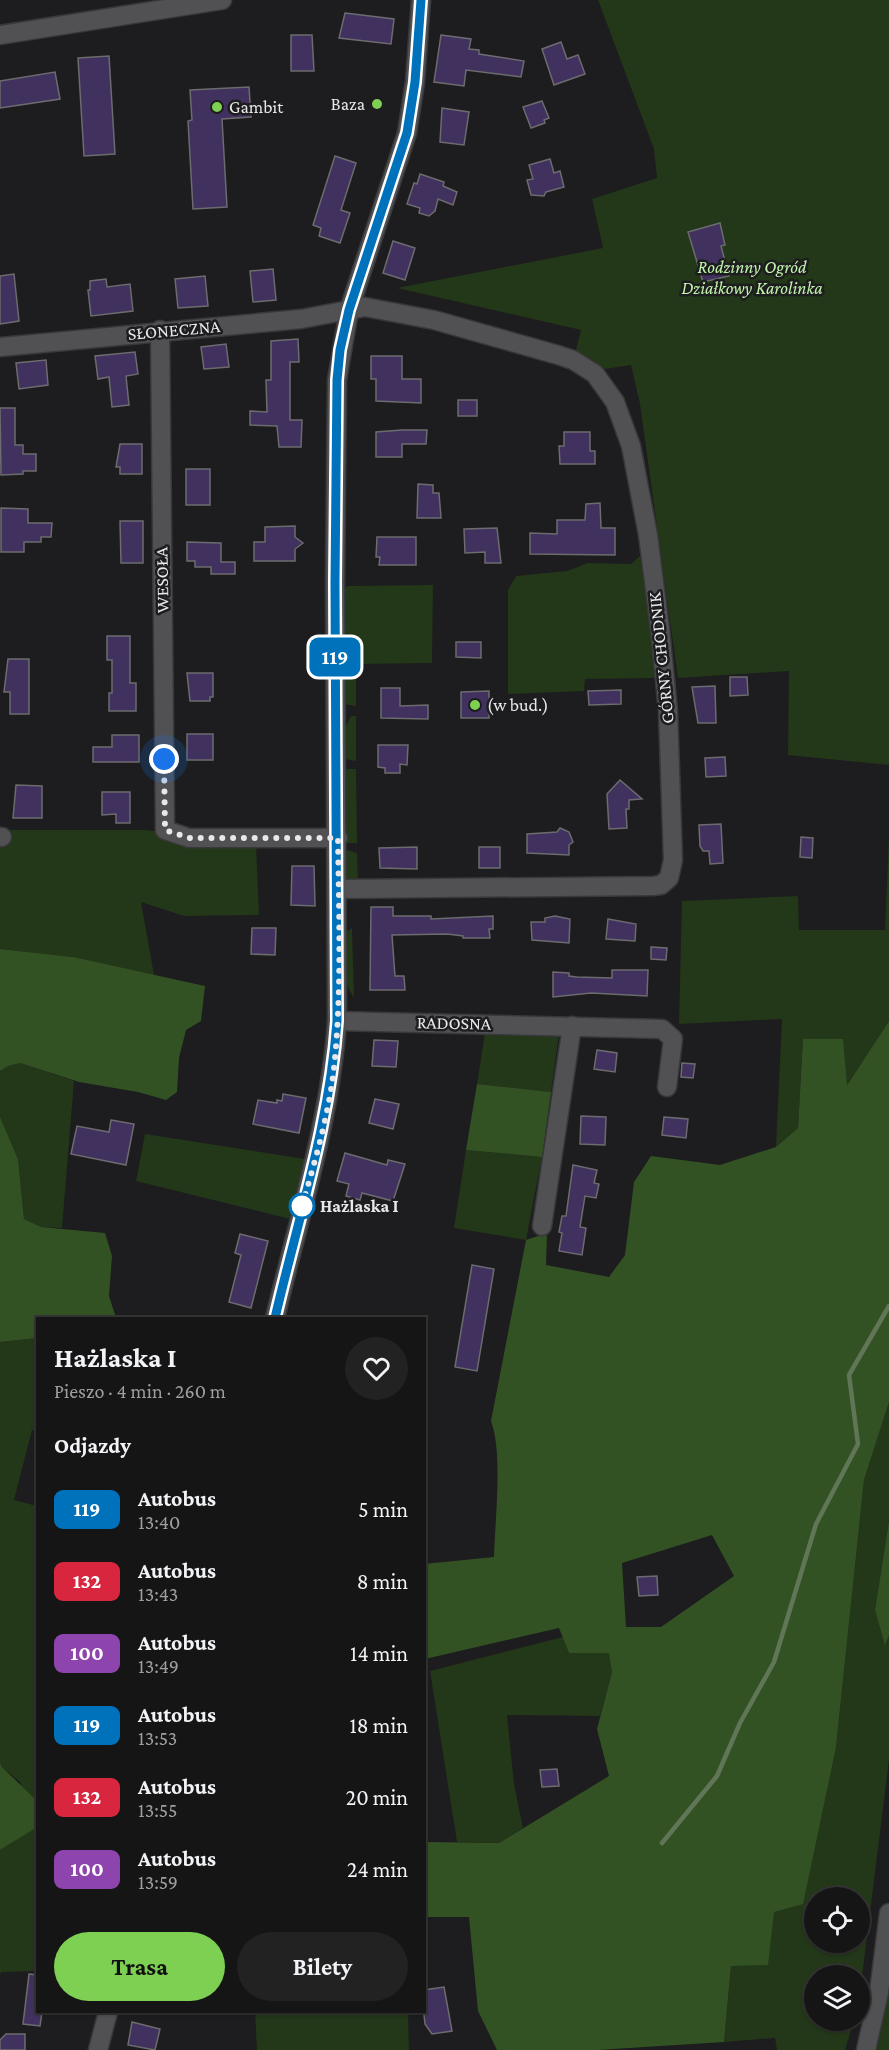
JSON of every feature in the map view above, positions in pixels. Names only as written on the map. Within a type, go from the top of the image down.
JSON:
[{"type":"street","points":[[0,35],[139,6],[222,0]]},
{"type":"street","points":[[275,1317],[327,1108],[334,1069],[337,1021],[338,890],[336,412],[340,350],[349,310],[407,133],[415,82],[421,0]]},
{"type":"street","name":"GÓRNY CHODNIK","points":[[338,890],[653,886],[661,885],[669,878],[673,860],[668,711],[648,535],[631,446],[621,413],[610,392],[585,367],[558,355],[434,320],[365,307],[349,310]]},
{"type":"street","name":"SŁONECZNA","points":[[0,347],[160,330],[302,319],[349,310]]},
{"type":"street","name":"WESOŁA","points":[[160,330],[165,830],[189,838],[338,838]]},
{"type":"street","name":"RADOSNA","points":[[337,1021],[662,1029],[673,1038],[668,1087]]},
{"type":"street","points":[[542,1226],[572,1026]]},
{"type":"street","points":[[866,2050],[879,1992],[889,1913]]},
{"type":"street","points":[[98,2050],[108,2013]]},
{"type":"green space","name":"Rodzinny Ogród Działkowy Karolinka","points":[[598,0],[889,0],[889,765],[788,755],[789,671],[678,678],[640,404],[631,365],[605,369],[576,350],[581,330],[397,288],[603,248],[592,199],[657,178],[654,149]]},
{"type":"green space","points":[[640,556],[659,678],[585,679],[584,691],[508,694],[508,590],[516,576],[567,571],[588,563],[631,564]]},
{"type":"green space","points":[[433,585],[432,663],[356,664],[356,706],[344,704],[343,589],[348,586]]},
{"type":"green space","points":[[351,716],[356,716],[356,761],[345,759],[344,730]]},
{"type":"green space","points":[[346,769],[356,769],[357,843],[348,843],[344,839],[344,772]]},
{"type":"green space","points":[[0,826],[5,830],[146,830],[256,844],[259,915],[184,916],[141,902],[154,975],[104,966],[73,957],[0,949]]},
{"type":"green space","points":[[889,836],[889,1021],[846,1086],[803,1039],[798,1128],[776,1147],[782,1019],[679,1024],[682,901],[798,896],[799,930],[885,930]]},
{"type":"green space","points":[[348,850],[357,853],[358,881],[344,881],[345,852]]},
{"type":"green space","points":[[352,928],[354,997],[347,984],[345,968],[345,937],[346,932]]},
{"type":"green space","points":[[0,949],[73,957],[205,986],[201,1021],[186,1030],[179,1058],[177,1092],[166,1100],[138,1092],[79,1082],[20,1063],[0,1071]]},
{"type":"green space","points":[[889,1021],[889,1402],[864,1480],[836,1747],[807,1887],[804,1887],[803,1904],[774,1912],[768,1965],[731,1966],[724,2042],[597,2050],[497,2050],[478,2011],[469,1917],[426,1917],[426,1842],[499,1843],[609,1776],[597,1729],[612,1672],[609,1653],[569,1653],[559,1628],[426,1659],[426,1564],[494,1557],[497,1451],[491,1421],[526,1240],[547,1233],[546,1265],[609,1277],[625,1255],[634,1182],[651,1156],[720,1165],[776,1147],[798,1128],[803,1039],[843,1039],[847,1085]],"holes":[[[712,1535],[734,1576],[661,1627],[626,1627],[622,1563]]]},
{"type":"green space","points":[[485,1033],[559,1033],[551,1092],[477,1084]]},
{"type":"green space","points":[[20,1063],[74,1081],[62,1228],[41,1227],[24,1219],[18,1159],[0,1117],[0,1071]]},
{"type":"green space","points":[[477,1084],[551,1092],[542,1157],[466,1150]]},
{"type":"green space","points":[[0,1117],[18,1159],[24,1219],[41,1227],[105,1233],[112,1256],[109,1296],[116,1317],[36,1317],[36,1338],[0,1342]]},
{"type":"green space","points":[[145,1134],[305,1159],[290,1219],[136,1181]]},
{"type":"green space","points":[[466,1150],[542,1157],[526,1240],[454,1228]]},
{"type":"green space","points":[[36,1338],[36,1431],[32,1430],[14,1500],[36,1506],[36,1828],[20,1782],[1,1766],[0,1759],[0,1342]]},
{"type":"green space","points":[[889,1402],[889,1521],[875,1610],[886,1644],[889,1636],[889,1760],[870,1913],[870,1887],[804,1887],[804,1953],[865,1953],[863,1965],[804,1965],[804,2031],[851,2031],[845,2050],[777,2050],[775,2038],[724,2042],[731,1966],[774,1912],[836,1747],[864,1480]]},
{"type":"green space","points":[[889,1521],[889,1636],[885,1645],[875,1610]]},
{"type":"green space","points":[[563,1637],[569,1653],[610,1653],[612,1672],[600,1716],[507,1715],[514,1784],[523,1828],[499,1843],[457,1842],[430,1671]]},
{"type":"green space","points":[[0,1759],[1,1766],[36,1800],[36,1828],[0,1850]]},
{"type":"green space","points":[[36,1828],[36,1971],[1,1972],[0,1976],[0,1850]]},
{"type":"green space","points":[[889,1964],[889,2050],[875,2050],[879,2040]]},
{"type":"green space","points":[[255,2013],[408,2013],[409,2050],[257,2050]]},
{"type":"building","points":[[345,13],[394,19],[391,44],[339,38]]},
{"type":"building","points":[[291,35],[312,35],[314,71],[291,71]]},
{"type":"building","points":[[441,35],[471,39],[469,49],[479,50],[479,54],[524,61],[521,77],[466,70],[464,86],[434,82]]},
{"type":"building","points":[[561,42],[567,59],[578,55],[585,74],[554,85],[542,49]]},
{"type":"building","points":[[109,56],[115,154],[84,156],[78,58]]},
{"type":"building","points":[[55,72],[60,99],[0,108],[0,81]]},
{"type":"building","points":[[249,87],[251,117],[222,119],[227,207],[193,209],[188,121],[192,120],[190,90]]},
{"type":"building","points":[[542,101],[549,118],[544,120],[545,123],[531,128],[523,107]]},
{"type":"building","points":[[442,108],[469,112],[464,145],[440,142]]},
{"type":"building","points":[[335,156],[356,163],[341,210],[350,213],[340,243],[319,236],[321,228],[313,225]]},
{"type":"building","points":[[550,159],[554,173],[560,171],[564,187],[546,192],[544,196],[531,195],[527,180],[533,179],[529,165]]},
{"type":"building","points":[[420,174],[444,182],[443,186],[457,192],[453,205],[438,199],[435,211],[429,216],[419,213],[420,208],[407,204],[414,183],[417,184]]},
{"type":"building","points":[[720,223],[725,245],[721,246],[729,276],[703,282],[688,232]]},
{"type":"building","points":[[393,241],[415,248],[405,280],[383,273]]},
{"type":"building","points":[[273,269],[276,300],[253,302],[250,271]]},
{"type":"building","points":[[14,274],[19,321],[0,324],[0,276]]},
{"type":"building","points":[[205,276],[208,306],[178,308],[175,279]]},
{"type":"building","points":[[106,279],[107,287],[130,284],[133,311],[91,316],[88,290],[90,290],[90,281]]},
{"type":"building","points":[[298,339],[299,362],[290,362],[290,420],[302,420],[301,447],[279,447],[277,426],[250,425],[250,411],[267,412],[266,380],[271,380],[271,341]]},
{"type":"building","points":[[226,344],[229,367],[204,369],[201,347]]},
{"type":"building","points":[[135,352],[138,374],[126,376],[129,405],[112,407],[109,377],[98,379],[95,356]]},
{"type":"building","points":[[371,356],[402,356],[402,379],[421,379],[421,403],[376,401],[376,379],[371,379]]},
{"type":"building","points":[[46,360],[48,385],[19,389],[16,363]]},
{"type":"building","points":[[458,400],[477,400],[477,416],[458,416]]},
{"type":"building","points":[[0,408],[15,408],[15,445],[23,445],[23,454],[36,454],[36,471],[1,475]]},
{"type":"building","points":[[427,430],[426,444],[402,444],[402,457],[376,457],[376,432]]},
{"type":"building","points":[[564,432],[590,432],[590,451],[595,451],[595,464],[560,464],[559,446],[564,446]]},
{"type":"building","points":[[120,444],[142,444],[142,474],[120,474],[120,467],[116,467]]},
{"type":"building","points":[[186,469],[210,469],[210,505],[186,505]]},
{"type":"building","points":[[418,484],[433,485],[433,493],[439,493],[441,518],[417,518]]},
{"type":"building","points":[[600,503],[601,528],[615,528],[615,555],[530,554],[530,533],[557,534],[557,520],[585,520],[586,504]]},
{"type":"building","points":[[1,508],[28,509],[28,523],[52,523],[51,537],[41,537],[41,542],[24,542],[24,552],[1,552]]},
{"type":"building","points":[[120,521],[143,521],[143,563],[121,563]]},
{"type":"building","points":[[295,526],[295,537],[303,543],[295,549],[295,561],[254,561],[254,542],[265,542],[265,527]]},
{"type":"building","points":[[497,528],[501,563],[485,563],[485,552],[465,553],[464,529]]},
{"type":"building","points":[[377,537],[416,537],[416,565],[379,565],[380,557],[376,557]]},
{"type":"building","points":[[187,542],[221,543],[221,562],[235,562],[235,574],[211,574],[211,567],[195,567],[195,561],[187,561]]},
{"type":"building","points":[[107,636],[130,636],[130,683],[136,683],[136,711],[109,711],[109,693],[112,693],[112,660],[107,660]]},
{"type":"building","points":[[456,642],[481,642],[481,658],[456,657]]},
{"type":"building","points":[[8,659],[29,659],[29,714],[10,714],[10,692],[4,692]]},
{"type":"building","points":[[187,673],[213,673],[213,697],[210,697],[210,701],[190,701]]},
{"type":"building","points":[[730,677],[747,677],[748,695],[730,696]]},
{"type":"building","points":[[715,686],[716,723],[698,723],[692,687]]},
{"type":"building","points":[[381,688],[400,688],[400,706],[428,705],[428,719],[381,718]]},
{"type":"building","points":[[621,690],[621,704],[589,705],[588,691]]},
{"type":"building","name":"(w bud.)","points":[[489,691],[489,718],[461,718],[461,692]]},
{"type":"building","points":[[187,734],[213,734],[213,760],[187,760]]},
{"type":"building","points":[[112,735],[139,735],[139,762],[93,762],[93,747],[112,747]]},
{"type":"building","points":[[378,745],[408,745],[407,765],[400,764],[400,773],[385,773],[385,768],[378,767]]},
{"type":"building","points":[[725,757],[726,776],[706,777],[705,758]]},
{"type":"building","points":[[620,780],[642,799],[629,800],[629,809],[626,809],[627,828],[609,829],[607,794]]},
{"type":"building","points":[[16,785],[42,786],[42,818],[13,818]]},
{"type":"building","points":[[102,792],[130,792],[130,823],[116,823],[116,814],[102,815]]},
{"type":"building","points":[[721,824],[723,863],[710,864],[709,851],[703,851],[700,846],[699,825]]},
{"type":"building","points":[[560,828],[569,832],[573,842],[569,845],[569,855],[527,853],[527,834],[557,832]]},
{"type":"building","points":[[801,837],[813,838],[812,858],[800,857]]},
{"type":"building","points":[[417,847],[417,869],[380,868],[379,848]]},
{"type":"building","points":[[479,847],[500,847],[500,868],[479,868]]},
{"type":"building","points":[[292,866],[314,866],[315,906],[291,905]]},
{"type":"building","points":[[371,907],[393,907],[393,916],[431,916],[431,919],[493,916],[493,929],[489,929],[490,938],[463,938],[463,936],[447,934],[392,935],[395,976],[404,976],[405,990],[370,990]]},
{"type":"building","points":[[555,916],[570,919],[569,943],[532,940],[531,922],[545,922],[545,918]]},
{"type":"building","points":[[608,919],[636,924],[635,941],[606,939]]},
{"type":"building","points":[[252,928],[276,928],[275,955],[251,954]]},
{"type":"building","points":[[651,947],[667,948],[666,960],[651,959]]},
{"type":"building","points":[[612,970],[648,970],[647,996],[591,993],[553,997],[553,972],[569,973],[569,976],[577,977],[612,978]]},
{"type":"building","points":[[374,1040],[398,1041],[396,1067],[372,1066]]},
{"type":"building","points":[[597,1050],[617,1053],[615,1072],[594,1069]]},
{"type":"building","points":[[682,1063],[695,1064],[693,1078],[681,1077]]},
{"type":"building","points":[[283,1094],[306,1098],[299,1133],[253,1124],[258,1100],[277,1103],[277,1100],[282,1101]]},
{"type":"building","points":[[375,1099],[399,1104],[393,1129],[369,1123]]},
{"type":"building","points":[[581,1116],[606,1117],[605,1145],[580,1144]]},
{"type":"building","points":[[664,1117],[688,1119],[686,1138],[662,1135]]},
{"type":"building","points":[[111,1120],[134,1124],[126,1165],[71,1154],[77,1126],[109,1132]]},
{"type":"building","points":[[345,1153],[387,1165],[388,1160],[405,1164],[393,1201],[362,1193],[360,1200],[346,1196],[349,1184],[337,1181]]},
{"type":"building","points":[[573,1165],[597,1170],[594,1183],[599,1184],[596,1198],[585,1196],[580,1227],[586,1228],[582,1255],[559,1251],[562,1233],[559,1232],[562,1216],[566,1216]]},
{"type":"building","points":[[240,1234],[268,1241],[251,1308],[229,1302],[241,1255],[235,1253]]},
{"type":"building","points":[[472,1265],[494,1269],[477,1371],[455,1367]]},
{"type":"building","points":[[657,1576],[658,1595],[639,1596],[637,1577]]},
{"type":"building","points":[[557,1769],[559,1786],[542,1787],[540,1770]]},
{"type":"building","points":[[29,1974],[36,1975],[36,2013],[42,2013],[40,2026],[23,2024]]},
{"type":"building","points":[[444,1987],[452,2031],[432,2034],[425,2024],[426,1990]]},
{"type":"building","points":[[132,2022],[160,2029],[155,2050],[128,2045]]},
{"type":"building","points":[[6,2034],[25,2034],[25,2050],[0,2050],[0,2040]]},
{"type":"waterway","points":[[662,1843],[717,1776],[740,1723],[774,1662],[816,1524],[858,1444],[849,1375],[889,1306]]},
{"type":"bus line","name":"119","points":[[275,1317],[327,1108],[334,1069],[337,1021],[338,890],[336,412],[340,350],[349,310],[407,133],[415,82],[421,0]]},
{"type":"place","name":"Baza","points":[[377,104]]},
{"type":"place","name":"Gambit","points":[[217,107]]},
{"type":"place","name":"(w bud.)","points":[[475,705]]},
{"type":"place","name":"Hażlaska I","points":[[302,1206]]},
{"type":"route","points":[[164,759],[165,830],[189,838],[338,838],[337,1021],[334,1069],[327,1108],[302,1206]]}]
